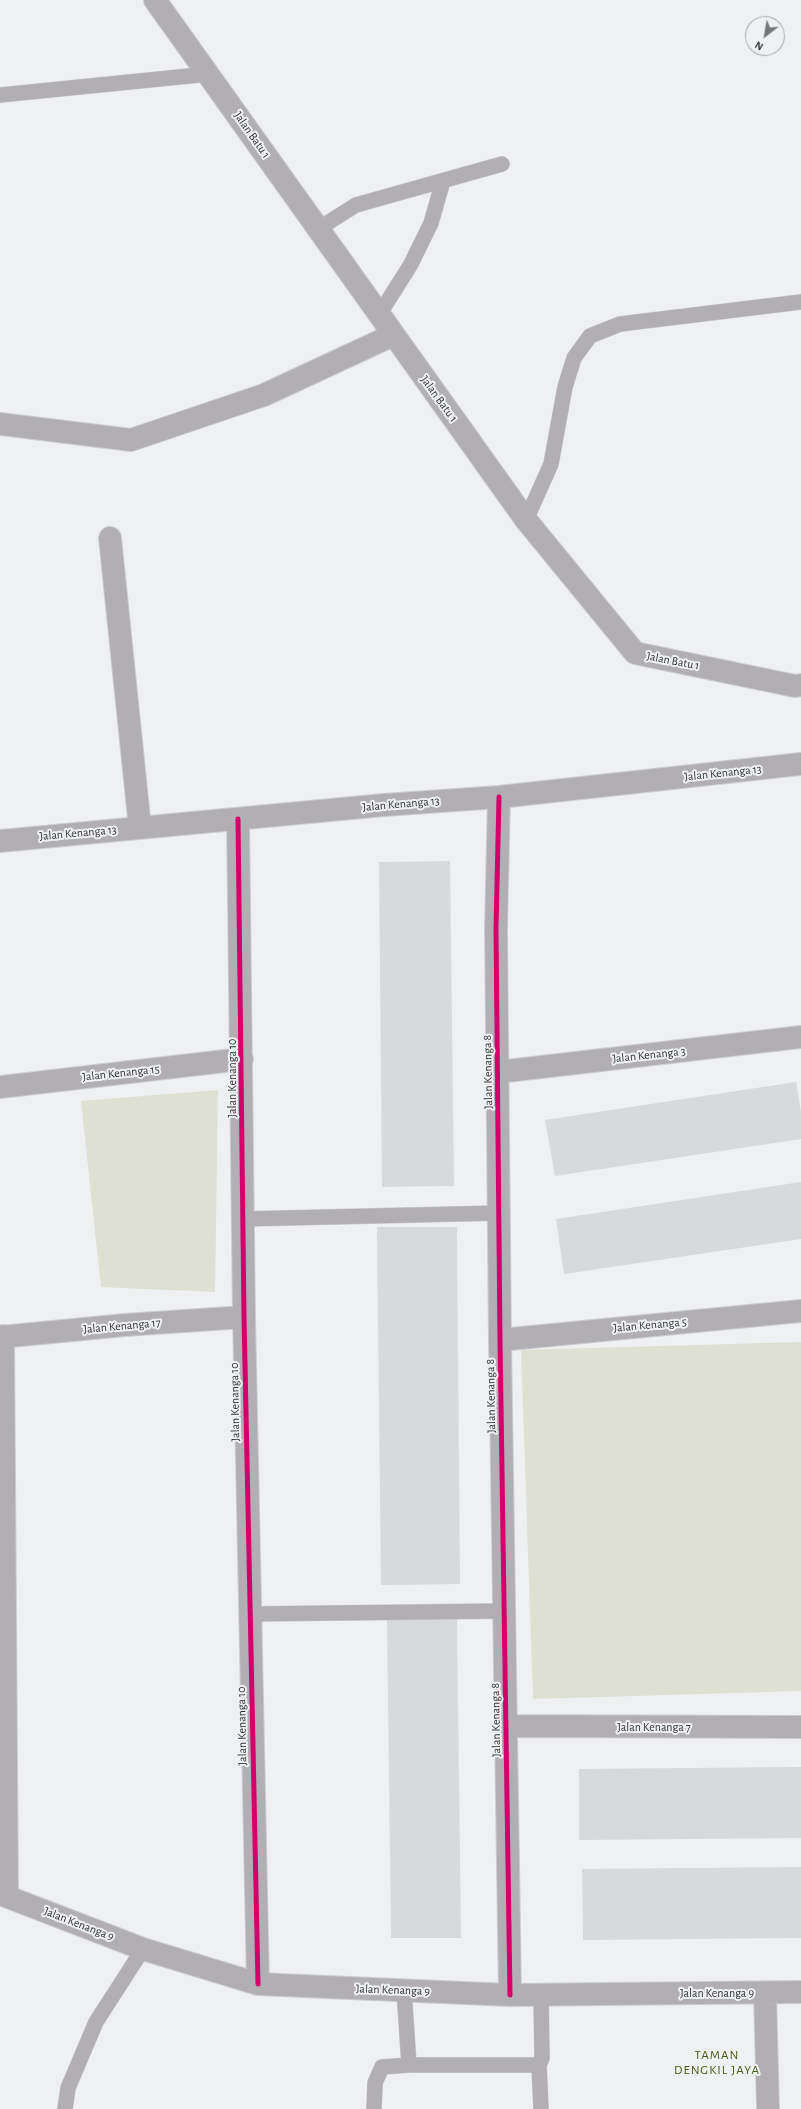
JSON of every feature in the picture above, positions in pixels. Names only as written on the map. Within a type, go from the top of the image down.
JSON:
[{"type":"street","name":"Jalan Batu 1","points":[[155,0],[526,520],[634,653],[795,686],[801,685]]},
{"type":"street","points":[[0,424],[131,440],[264,395],[393,335]]},
{"type":"street","points":[[110,538],[140,828]]},
{"type":"street","name":"Jalan Kenanga 13","points":[[0,841],[499,797],[801,764]]},
{"type":"street","name":"Jalan Kenanga 8","points":[[499,797],[496,928],[500,1340],[510,1995]]},
{"type":"street","name":"Jalan Kenanga 10","points":[[238,819],[242,1059],[242,1219],[258,1984]]},
{"type":"street","name":"Jalan Kenanga 3","points":[[498,1072],[801,1037]]},
{"type":"street","name":"Jalan Kenanga 15","points":[[0,1087],[242,1059]]},
{"type":"street","name":"Jalan Kenanga 5","points":[[500,1340],[801,1312]]},
{"type":"street","name":"Jalan Kenanga 17","points":[[2,1337],[125,1325],[244,1317]]},
{"type":"street","points":[[2,1337],[3,1895]]},
{"type":"street","name":"Jalan Kenanga 7","points":[[506,1726],[801,1727]]},
{"type":"street","name":"Jalan Kenanga 9","points":[[3,1895],[143,1949],[258,1984],[510,1995],[801,1992]]},
{"type":"street","points":[[765,1993],[768,2109]]},
{"type":"lane","points":[[0,95],[209,74]]},
{"type":"lane","points":[[318,228],[356,205],[502,164]]},
{"type":"lane","points":[[379,315],[411,264],[431,223],[443,180]]},
{"type":"lane","points":[[526,520],[551,464],[565,387],[574,358],[590,336],[620,324],[801,302]]},
{"type":"lane","points":[[242,1219],[499,1213]]},
{"type":"lane","points":[[250,1614],[504,1611]]},
{"type":"lane","points":[[65,2109],[68,2088],[96,2022],[143,1949]]},
{"type":"lane","points":[[404,1990],[409,2065]]},
{"type":"lane","points":[[541,1994],[542,2058],[539,2065],[541,2109]]},
{"type":"lane","points":[[374,2109],[375,2083],[382,2067],[409,2065],[539,2065]]},
{"type":"shaded area","points":[[218,1090],[215,1292],[101,1287],[81,1101]]},
{"type":"shaded area","points":[[801,1342],[801,1691],[533,1699],[521,1350]]},
{"type":"building","points":[[450,861],[454,1186],[382,1187],[379,862]]},
{"type":"building","points":[[796,1082],[801,1112],[801,1139],[555,1176],[545,1120]]},
{"type":"building","points":[[801,1182],[801,1239],[564,1274],[556,1219]]},
{"type":"building","points":[[377,1227],[457,1227],[460,1584],[381,1585]]},
{"type":"building","points":[[457,1618],[461,1938],[391,1938],[387,1619]]},
{"type":"building","points":[[801,1767],[801,1838],[579,1840],[579,1769]]},
{"type":"building","points":[[801,1867],[801,1938],[583,1940],[582,1869]]},
{"type":"cycle path","points":[[499,797],[496,928],[500,1340],[510,1995]]},
{"type":"cycle path","points":[[238,819],[244,1317],[258,1984]]},
{"type":"district","name":"TAMAN DENGKIL JAYA","points":[[717,2062]]}]
